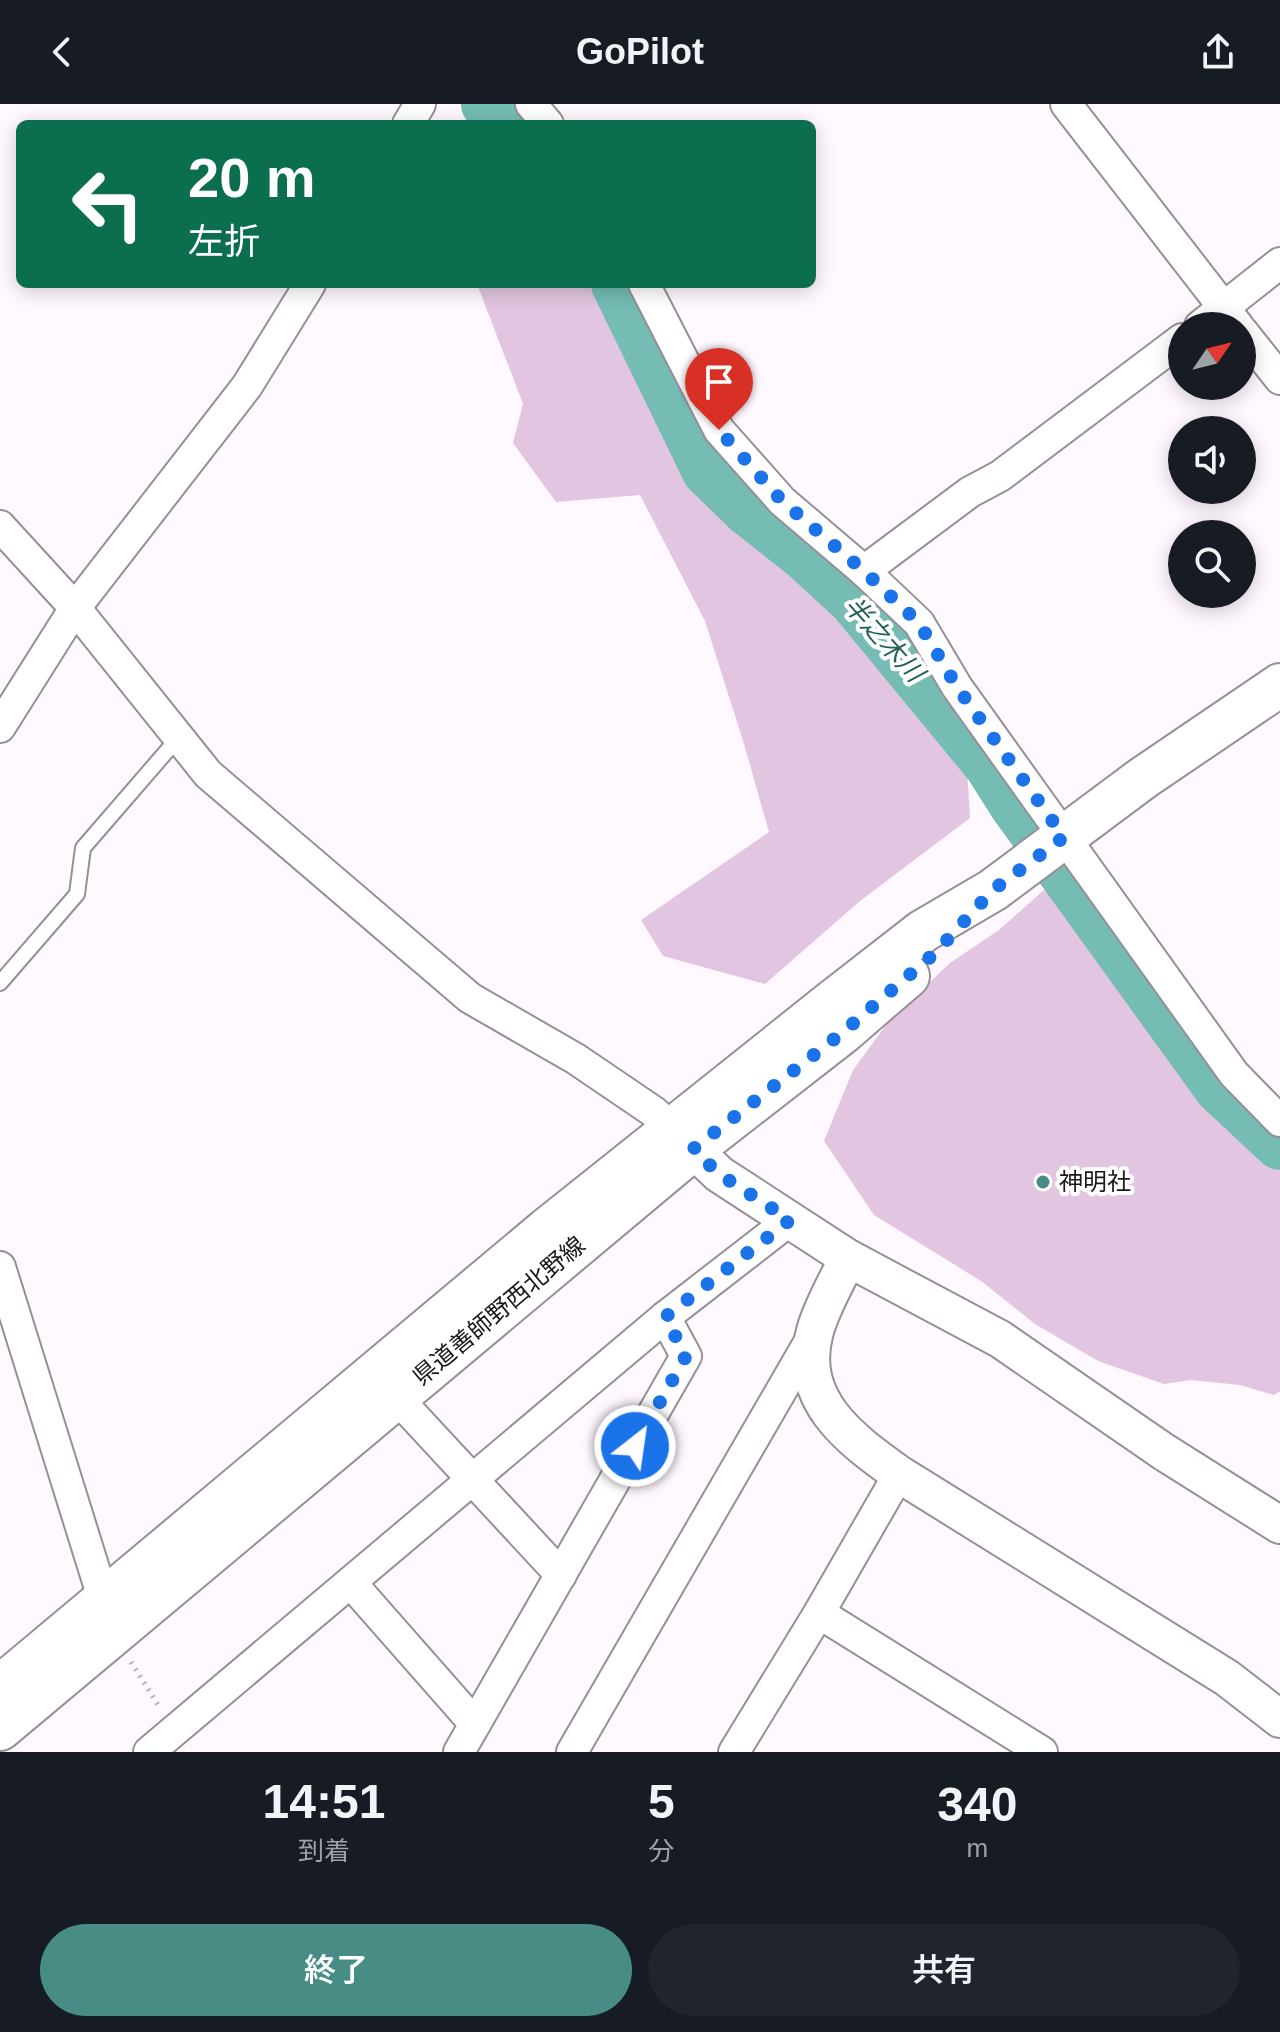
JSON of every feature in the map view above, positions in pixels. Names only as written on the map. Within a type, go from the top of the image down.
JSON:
[{"type":"main road","name":"県道善師野西北野線","points":[[0,1687],[109,1617],[396,1397],[682,1139],[923,931],[993,890],[1143,778],[1280,685]]},
{"type":"main road","name":"県道善師野西北野線","points":[[0,1729],[109,1617],[546,1230],[682,1139]]},
{"type":"street","points":[[531,104],[545,120]]},
{"type":"street","points":[[1066,104],[1227,312]]},
{"type":"street","points":[[1243,312],[1280,263]]},
{"type":"street","points":[[0,727],[75,608],[247,386],[308,288]]},
{"type":"street","points":[[646,288],[719,430],[782,501],[919,623],[957,687],[1234,1074],[1280,1121]]},
{"type":"street","points":[[1256,349],[1280,379]]},
{"type":"street","points":[[864,571],[970,492],[1000,476],[1168,350]]},
{"type":"street","points":[[0,526],[75,608],[208,774],[470,998],[576,1059],[654,1112],[719,1174],[848,1258],[1000,1339],[1164,1452],[1280,1525]]},
{"type":"street","points":[[149,1752],[182,1741],[351,1583],[665,1317],[790,1220]]},
{"type":"street","points":[[572,1752],[815,1332],[848,1258]]},
{"type":"street","points":[[0,1267],[109,1617]]},
{"type":"street","points":[[459,1752],[686,1356],[665,1317]]},
{"type":"street","points":[[815,1332],[815,1387],[831,1419],[860,1447],[1227,1678],[1280,1719]]},
{"type":"street","points":[[396,1397],[561,1575]]},
{"type":"street","points":[[738,1751],[899,1474]]},
{"type":"street","points":[[351,1583],[475,1724]]},
{"type":"street","points":[[819,1613],[1042,1752]]},
{"type":"lane","points":[[0,983],[77,894],[83,848],[179,737]]},
{"type":"path","points":[[109,1617],[182,1741]]},
{"type":"shaded area","points":[[479,288],[596,288],[713,506],[876,639],[967,768],[970,818],[860,901],[765,984],[663,956],[641,920],[769,832],[705,621],[640,495],[556,502],[513,443],[523,404]]},
{"type":"shaded area","points":[[1044,890],[1125,957],[1221,1107],[1280,1157],[1280,1391],[1274,1395],[1240,1385],[1191,1380],[1164,1384],[1098,1361],[1035,1324],[981,1281],[874,1215],[824,1141],[853,1070],[889,1021],[950,963],[999,930]]},
{"type":"waterway","name":"半之木川","points":[[487,104],[510,120]]},
{"type":"waterway","name":"半之木川","points":[[619,288],[708,471],[747,509],[804,554],[855,601],[990,765],[1016,806],[1220,1088],[1280,1144]]},
{"type":"place","name":"神明社","points":[[1043,1182]]},
{"type":"route","points":[[635,1446],[686,1356],[665,1317],[790,1220],[719,1174],[693,1149],[842,1033],[936,952],[993,890],[1064,837],[957,687],[919,623],[782,501],[719,430]]}]
